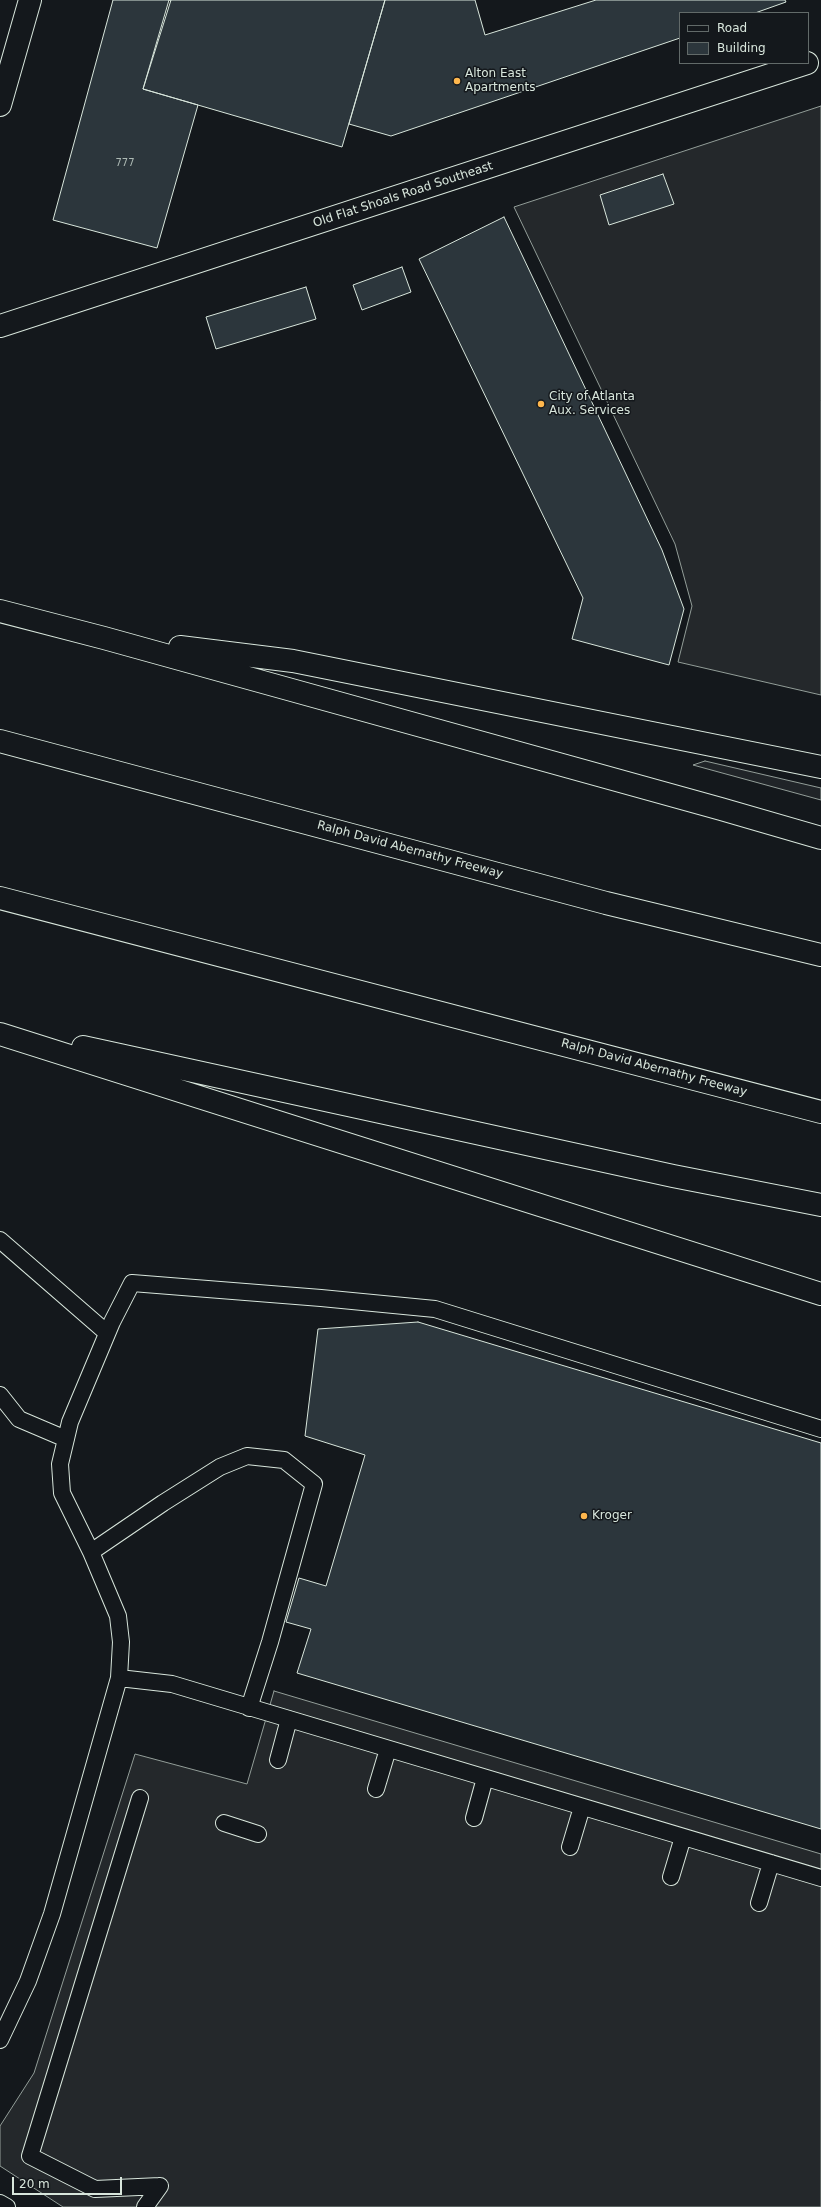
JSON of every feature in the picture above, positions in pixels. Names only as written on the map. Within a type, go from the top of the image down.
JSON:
[{"type":"main road","points":[[0,105],[30,0]]},
{"type":"main road","name":"Old Flat Shoals Road Southeast","points":[[809,62],[821,58]]},
{"type":"main road","name":"Old Flat Shoals Road Southeast","points":[[0,326],[804,64]]},
{"type":"main road","points":[[0,611],[104,638],[721,808],[821,838]]},
{"type":"main road","points":[[104,638],[293,661],[821,767]]},
{"type":"main road","name":"Ralph David Abernathy Freeway","points":[[0,741],[606,903],[821,955]]},
{"type":"main road","name":"Ralph David Abernathy Freeway","points":[[0,898],[821,1112]]},
{"type":"main road","points":[[0,1029],[673,1176],[821,1205]]},
{"type":"main road","points":[[0,1034],[821,1294]]},
{"type":"lane","points":[[0,1240],[107,1333]]},
{"type":"lane","points":[[0,2040],[28,1982],[52,1914],[119,1678],[121,1642],[118,1616],[92,1552],[62,1493],[60,1464],[70,1422],[107,1333],[132,1283],[321,1298],[435,1309],[821,1429]]},
{"type":"lane","points":[[0,1395],[19,1419],[66,1439]]},
{"type":"lane","points":[[92,1552],[163,1503],[220,1467],[246,1456],[284,1460],[314,1484],[270,1642],[249,1708]]},
{"type":"lane","points":[[119,1678],[172,1684],[821,1878]]},
{"type":"lane","points":[[278,1760],[289,1720]]},
{"type":"lane","points":[[376,1789],[388,1749]]},
{"type":"lane","points":[[474,1818],[485,1778]]},
{"type":"lane","points":[[140,1798],[30,2156],[95,2189],[160,2186],[145,2207]]},
{"type":"lane","points":[[570,1847],[582,1807]]},
{"type":"lane","points":[[224,1823],[258,1834]]},
{"type":"lane","points":[[672,1877],[683,1837]]},
{"type":"lane","points":[[759,1903],[771,1863]]},
{"type":"lane","points":[[0,2202],[7,2207]]},
{"type":"shaded area","points":[[821,106],[821,695],[678,662],[692,606],[675,544],[514,207]]},
{"type":"shaded area","points":[[705,761],[821,788],[821,800],[693,765]]},
{"type":"shaded area","points":[[274,1691],[821,1854],[821,2207],[63,2207],[0,2166],[0,2126],[34,2073],[135,1754],[247,1784]]},
{"type":"building","points":[[113,0],[171,0],[143,89],[198,105],[157,248],[53,220]]},
{"type":"building","points":[[169,0],[385,0],[342,147],[143,89]]},
{"type":"building","name":"Alton East Apartments","points":[[385,0],[475,0],[485,35],[596,0],[785,0],[786,2],[758,12],[679,12],[679,38],[391,136],[349,124]]},
{"type":"building","points":[[663,174],[674,204],[609,225],[600,195]]},
{"type":"building","name":"City of Atlanta Aux. Services","points":[[504,217],[662,550],[684,609],[669,665],[572,639],[583,598],[419,259]]},
{"type":"building","points":[[402,267],[411,292],[362,310],[353,285]]},
{"type":"building","points":[[306,287],[316,319],[216,349],[206,317]]},
{"type":"building","name":"Kroger","points":[[418,1322],[821,1443],[821,1829],[297,1673],[311,1629],[286,1622],[299,1578],[326,1586],[365,1455],[305,1436],[318,1329]]},
{"type":"place","name":"Alton East Apartments","points":[[457,81]]},
{"type":"place","name":"City of Atlanta Aux. Services","points":[[541,404]]},
{"type":"place","name":"Kroger","points":[[584,1516]]}]
